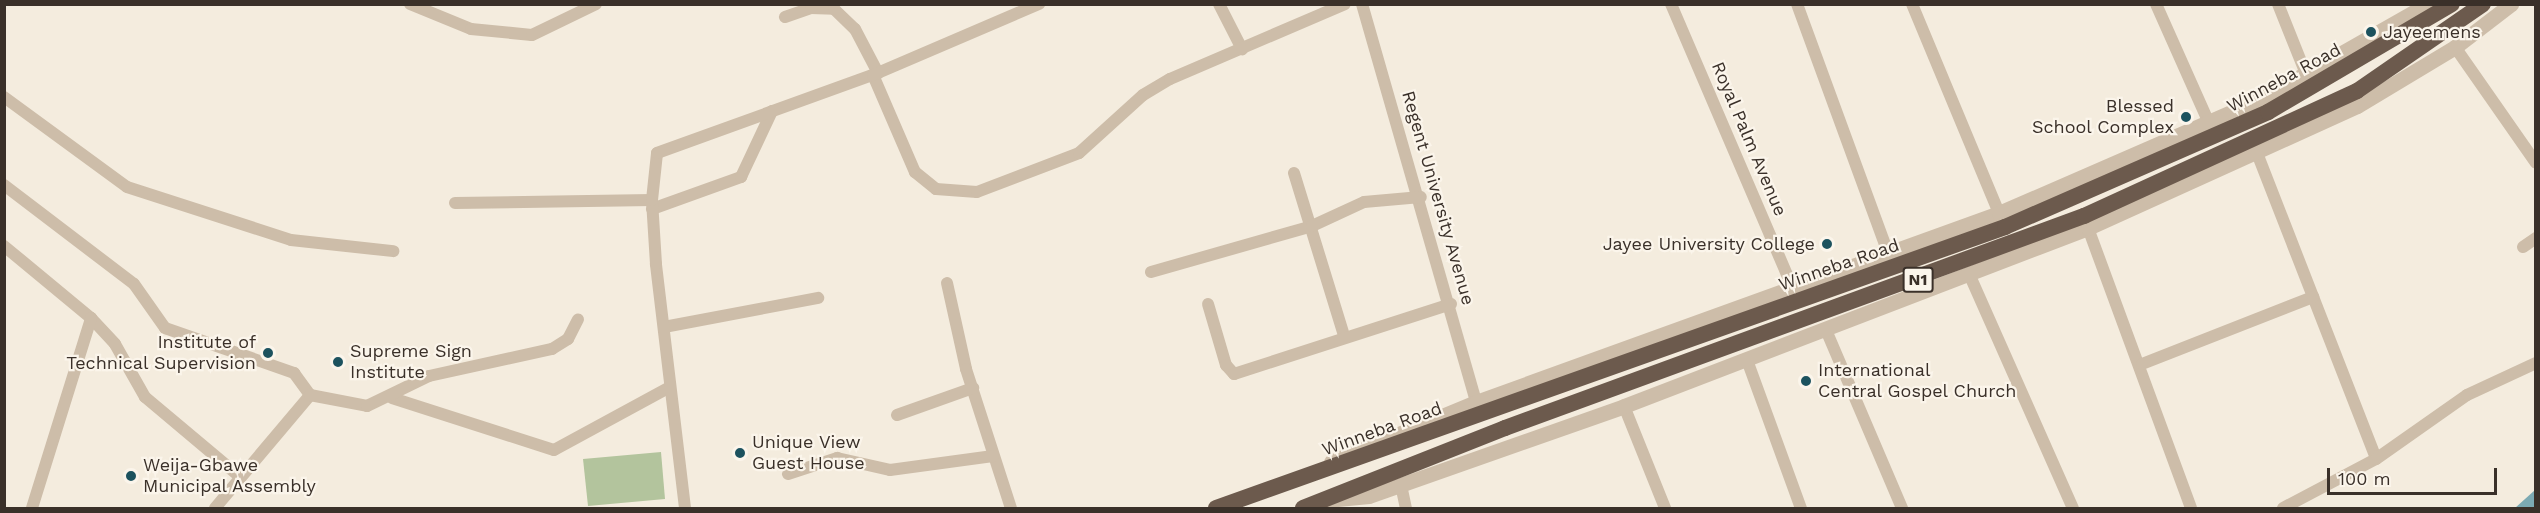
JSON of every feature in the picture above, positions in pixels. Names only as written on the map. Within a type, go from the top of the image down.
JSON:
[{"type":"highway","name":"Winneba Road","points":[[1216,508],[2005,227],[2144,159],[2268,111],[2452,4]]},
{"type":"highway","name":"N1","points":[[1303,508],[1505,428],[1906,284],[2158,190],[2357,91],[2483,4]]},
{"type":"street","points":[[410,4],[471,29],[532,35],[596,4]]},
{"type":"street","points":[[685,508],[670,387],[652,205],[657,153],[876,74],[1039,4]]},
{"type":"street","points":[[1219,4],[1242,49]]},
{"type":"street","points":[[785,17],[811,8],[834,9],[855,29],[876,74],[915,172],[936,189],[957,194],[997,187],[1079,153],[1143,95],[1345,4]]},
{"type":"street","name":"Regent University Avenue","points":[[1362,4],[1421,197],[1476,402]]},
{"type":"street","name":"Royal Palm Avenue","points":[[1671,4],[1793,288]]},
{"type":"street","points":[[1797,4],[1888,253]]},
{"type":"street","points":[[1912,4],[1999,213]]},
{"type":"street","points":[[2156,4],[2209,123]]},
{"type":"street","points":[[2278,4],[2306,74]]},
{"type":"street","points":[[1327,500],[1358,499],[1624,406],[1970,276],[2088,228],[2158,190],[2257,153],[2357,106],[2455,47],[2511,4]]},
{"type":"street","points":[[1311,476],[1353,449],[1476,402],[2144,159],[2306,74],[2422,6]]},
{"type":"street","points":[[2455,47],[2535,163]]},
{"type":"street","points":[[4,97],[127,187],[291,240],[393,251]]},
{"type":"street","points":[[456,203],[652,205],[741,177],[772,111]]},
{"type":"street","points":[[2257,153],[2376,459]]},
{"type":"street","points":[[1294,173],[1344,336]]},
{"type":"street","points":[[4,185],[134,284],[165,328],[294,373],[310,395],[355,406],[392,398],[429,376],[552,349],[568,339],[578,319]]},
{"type":"street","points":[[1151,272],[1312,226],[1370,200],[1421,197]]},
{"type":"street","points":[[2088,228],[2142,364],[2190,508]]},
{"type":"street","points":[[2523,247],[2535,238]]},
{"type":"street","points":[[4,246],[91,318],[115,344],[145,397],[238,476]]},
{"type":"street","points":[[1970,276],[2073,508]]},
{"type":"street","points":[[947,283],[972,388],[1011,508]]},
{"type":"street","points":[[2142,364],[2313,297]]},
{"type":"street","points":[[664,327],[818,298]]},
{"type":"street","points":[[1208,304],[1231,373],[1451,304]]},
{"type":"street","points":[[32,508],[91,318]]},
{"type":"street","points":[[1826,330],[1902,508]]},
{"type":"street","points":[[1747,360],[1801,508]]},
{"type":"street","points":[[2283,508],[2376,459],[2467,395],[2535,363]]},
{"type":"street","points":[[392,398],[554,450],[670,387]]},
{"type":"street","points":[[897,415],[972,388]]},
{"type":"street","points":[[215,508],[238,476],[310,395]]},
{"type":"street","points":[[1624,406],[1665,508]]},
{"type":"street","points":[[788,474],[837,458],[890,470],[993,456]]},
{"type":"street","points":[[1401,485],[1406,508]]},
{"type":"green space","points":[[661,452],[665,499],[588,506],[583,459]]},
{"type":"water","points":[[2535,490],[2535,508],[2515,508]]},
{"type":"place","name":"Jayeemens","points":[[2371,32]]},
{"type":"place","name":"Blessed School Complex","points":[[2186,117]]},
{"type":"place","name":"Jayee University College","points":[[1827,244]]},
{"type":"place","name":"Institute of Technical Supervision","points":[[268,353]]},
{"type":"place","name":"Supreme Sign Institute","points":[[338,362]]},
{"type":"place","name":"International Central Gospel Church","points":[[1806,381]]},
{"type":"place","name":"Unique View Guest House","points":[[740,453]]},
{"type":"place","name":"Weija-Gbawe Municipal Assembly","points":[[131,476]]}]
